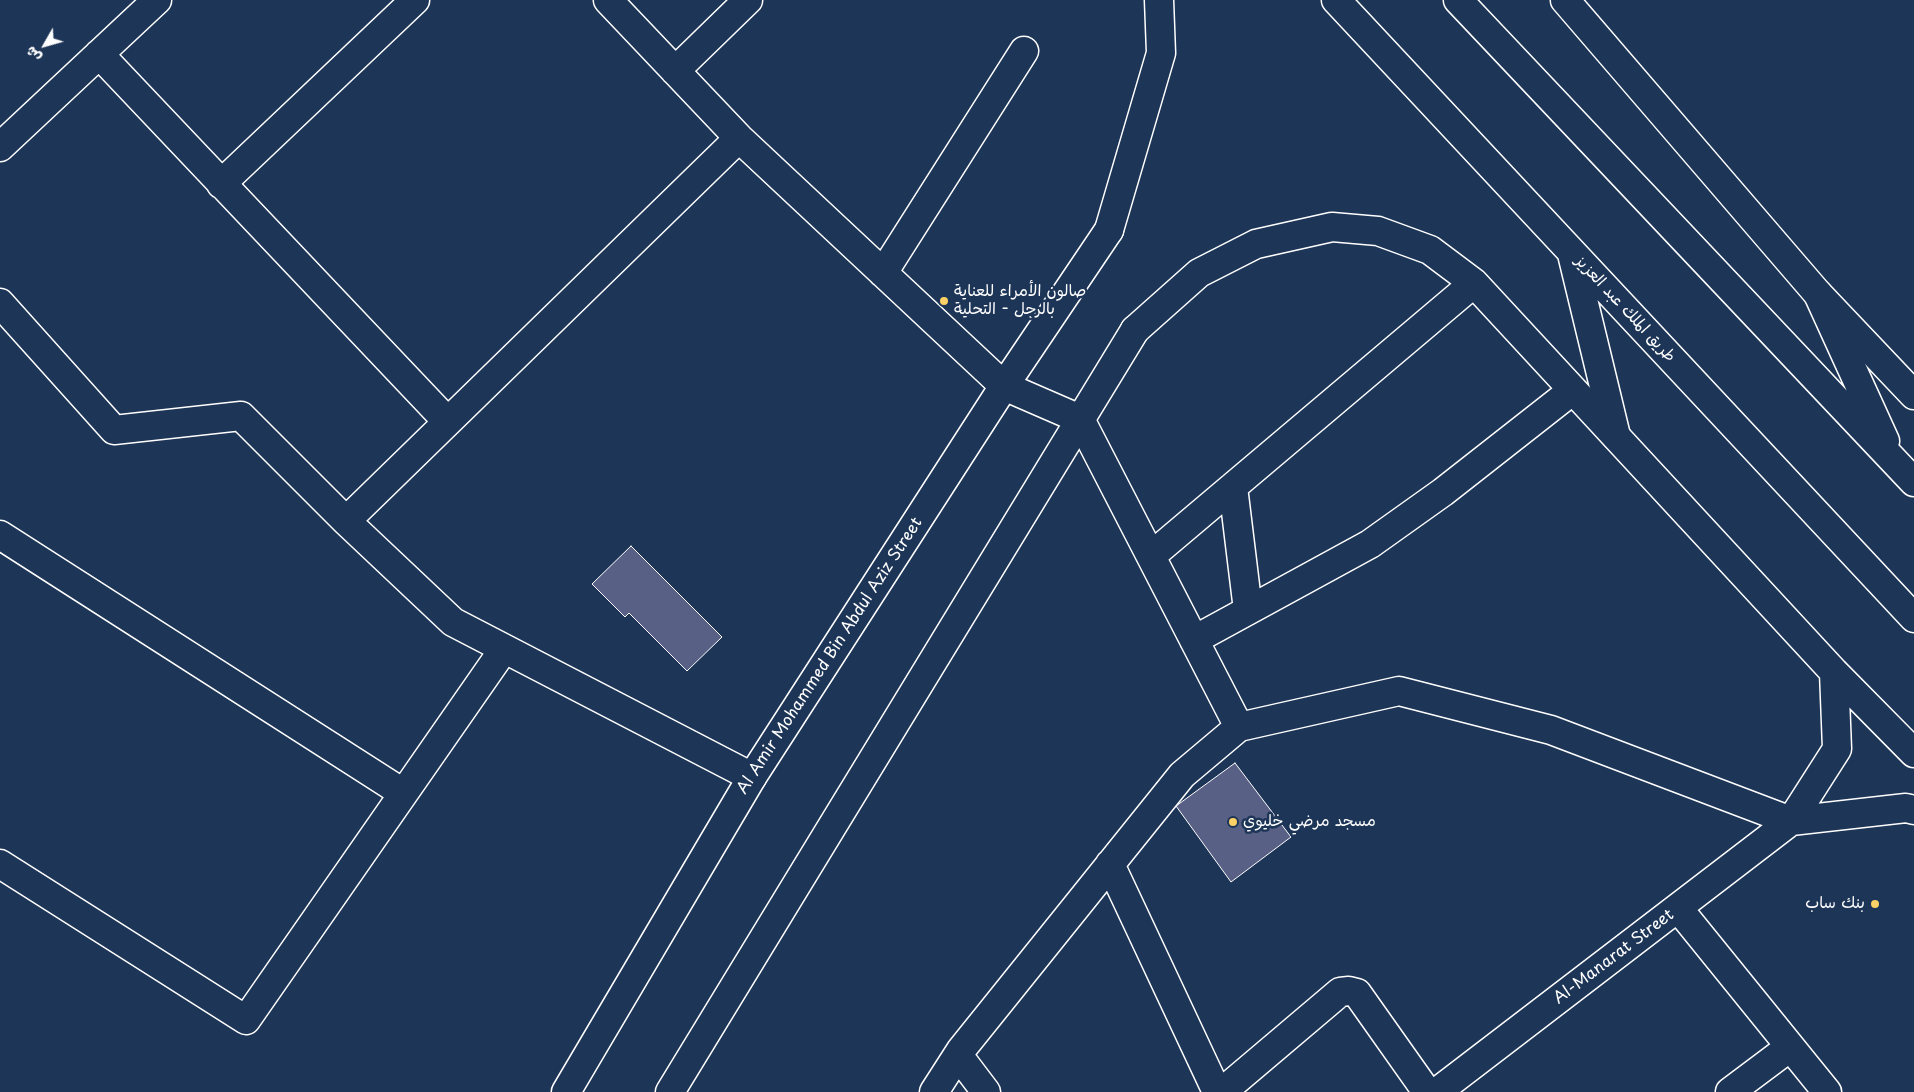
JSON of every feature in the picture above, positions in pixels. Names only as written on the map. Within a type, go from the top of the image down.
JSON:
[{"type":"street","points":[[0,147],[157,0]]},
{"type":"street","points":[[221,184],[415,0]]},
{"type":"street","points":[[608,0],[739,138],[1004,386],[1080,419],[1239,727]]},
{"type":"street","points":[[675,71],[748,0]]},
{"type":"street","name":"Al Amir Mohammed Bin Abdul Aziz Street","points":[[566,1092],[752,777],[1004,386],[1109,230],[1161,53],[1159,0]]},
{"type":"street","name":"طريق الملك عبد العزيز","points":[[1336,0],[1914,618]]},
{"type":"street","points":[[1458,0],[1914,482]]},
{"type":"street","points":[[1564,0],[1818,294],[1914,395]]},
{"type":"street","points":[[883,273],[1024,52]]},
{"type":"street","points":[[99,54],[447,421]]},
{"type":"street","points":[[346,521],[739,138]]},
{"type":"street","points":[[670,1092],[1135,330],[1199,273],[1256,244],[1332,227],[1378,231],[1430,250],[1474,283],[1834,672],[1914,753]]},
{"type":"street","points":[[1571,252],[1616,436]]},
{"type":"street","points":[[1151,556],[1474,283]]},
{"type":"street","points":[[1818,294],[1894,461]]},
{"type":"street","points":[[0,303],[114,430],[241,416],[346,521],[453,622],[752,777]]},
{"type":"street","points":[[1194,640],[1370,544],[1444,492],[1573,390]]},
{"type":"street","points":[[1233,487],[1248,610]]},
{"type":"street","points":[[0,534],[403,794]]},
{"type":"street","points":[[0,864],[246,1020],[504,649]]},
{"type":"street","name":"Al-Manarat Street","points":[[1437,1092],[1791,821],[1837,749],[1834,672]]},
{"type":"street","points":[[934,1092],[958,1055],[1182,775],[1239,727],[1398,691],[1551,730],[1791,821],[1906,808],[1914,810]]},
{"type":"street","points":[[1110,864],[1216,1092]]},
{"type":"street","points":[[1678,908],[1827,1092]]},
{"type":"street","points":[[1222,1092],[1340,992],[1349,991],[1357,993],[1428,1092]]},
{"type":"street","points":[[1730,1092],[1790,1046]]},
{"type":"street","points":[[958,1055],[986,1092]]},
{"type":"building","points":[[631,546],[722,637],[687,671],[629,613],[625,617],[592,584]]},
{"type":"building","name":"مسجد مرضي خليوي","points":[[1235,763],[1291,837],[1231,882],[1176,806]]},
{"type":"place","name":"صالون الأمراء للعناية بالرجل - التحلية","points":[[944,301]]},
{"type":"place","name":"مسجد مرضي خليوي","points":[[1233,822]]},
{"type":"place","name":"بنك ساب","points":[[1875,904]]}]
